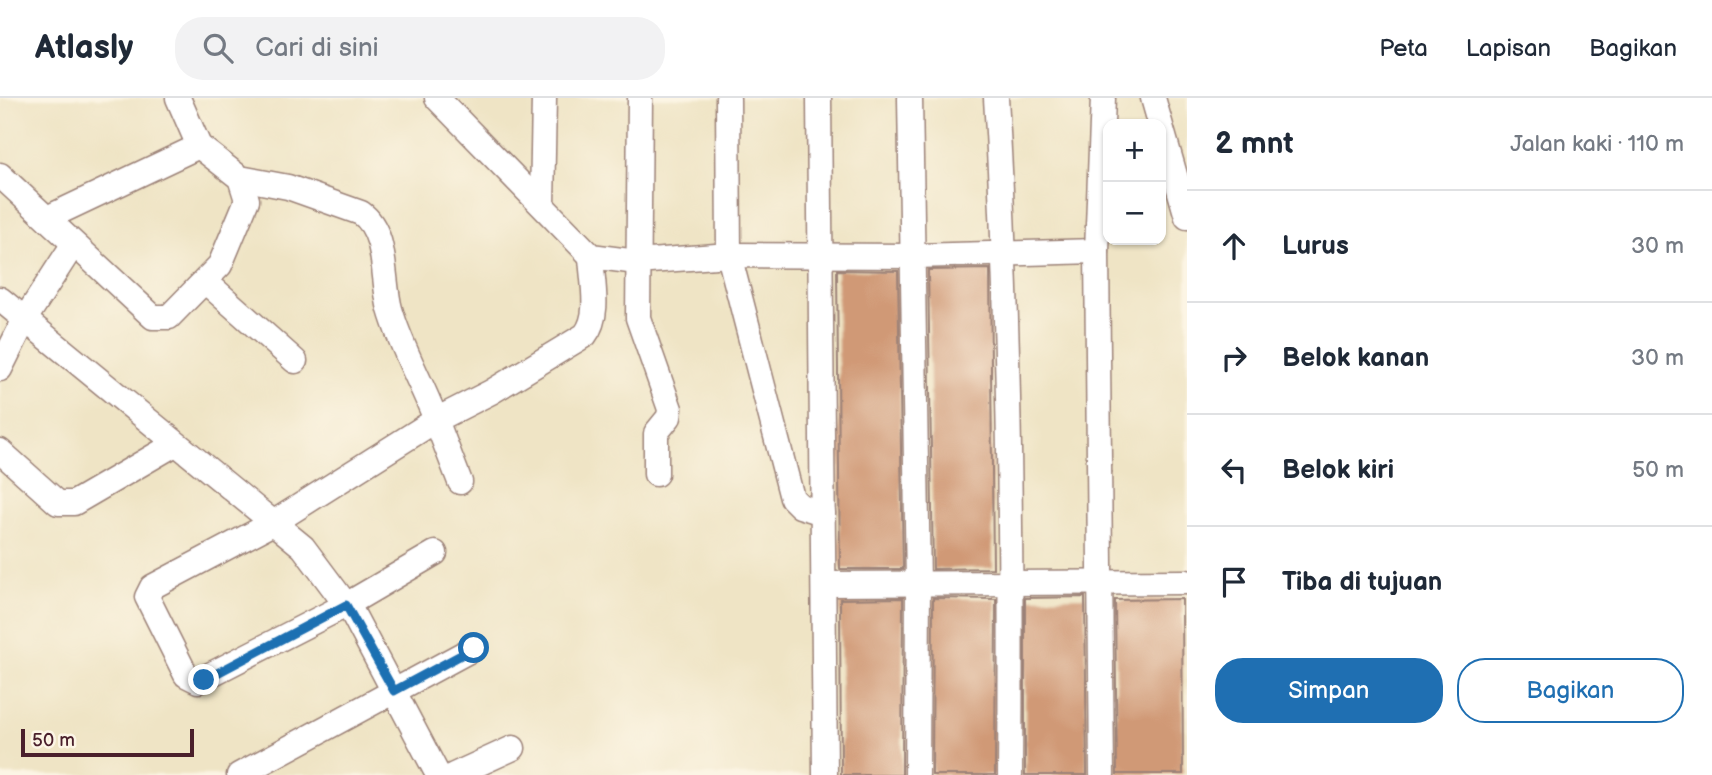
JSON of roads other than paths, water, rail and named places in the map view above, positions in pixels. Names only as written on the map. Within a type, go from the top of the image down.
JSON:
[{"type":"street","points":[[178,98],[199,146],[240,178],[288,187],[369,218],[376,231],[390,310],[460,482]]},
{"type":"street","points":[[437,98],[591,256],[637,262],[729,255],[820,253],[914,256],[1097,251]]},
{"type":"street","points":[[542,205],[544,98]]},
{"type":"street","points":[[640,98],[637,262],[639,323],[670,409],[669,417],[656,433],[656,474]]},
{"type":"street","points":[[728,98],[729,255],[792,498],[800,506],[823,513]]},
{"type":"street","points":[[819,98],[825,775]]},
{"type":"street","points":[[910,98],[918,584],[917,775]]},
{"type":"street","points":[[996,98],[1006,254],[1012,583],[1010,775]]},
{"type":"street","points":[[1102,775],[1097,251],[1103,98]]},
{"type":"street","points":[[1153,98],[1187,217]]},
{"type":"street","points":[[47,218],[107,187],[199,146]]},
{"type":"street","points":[[0,175],[153,317],[169,317],[220,265],[247,200],[240,178]]},
{"type":"street","points":[[0,369],[25,319],[73,245]]},
{"type":"street","points":[[435,554],[346,605],[204,680],[189,678],[147,597],[147,590],[273,523],[436,420],[491,392],[585,335],[594,310],[591,256]]},
{"type":"street","points":[[206,282],[295,361]]},
{"type":"street","points":[[0,299],[303,547],[346,605],[438,775]]},
{"type":"street","points":[[0,450],[58,503],[74,503],[175,444]]},
{"type":"street","points":[[824,584],[1187,582]]},
{"type":"street","points":[[239,775],[474,648]]},
{"type":"street","points":[[454,775],[513,748]]}]
